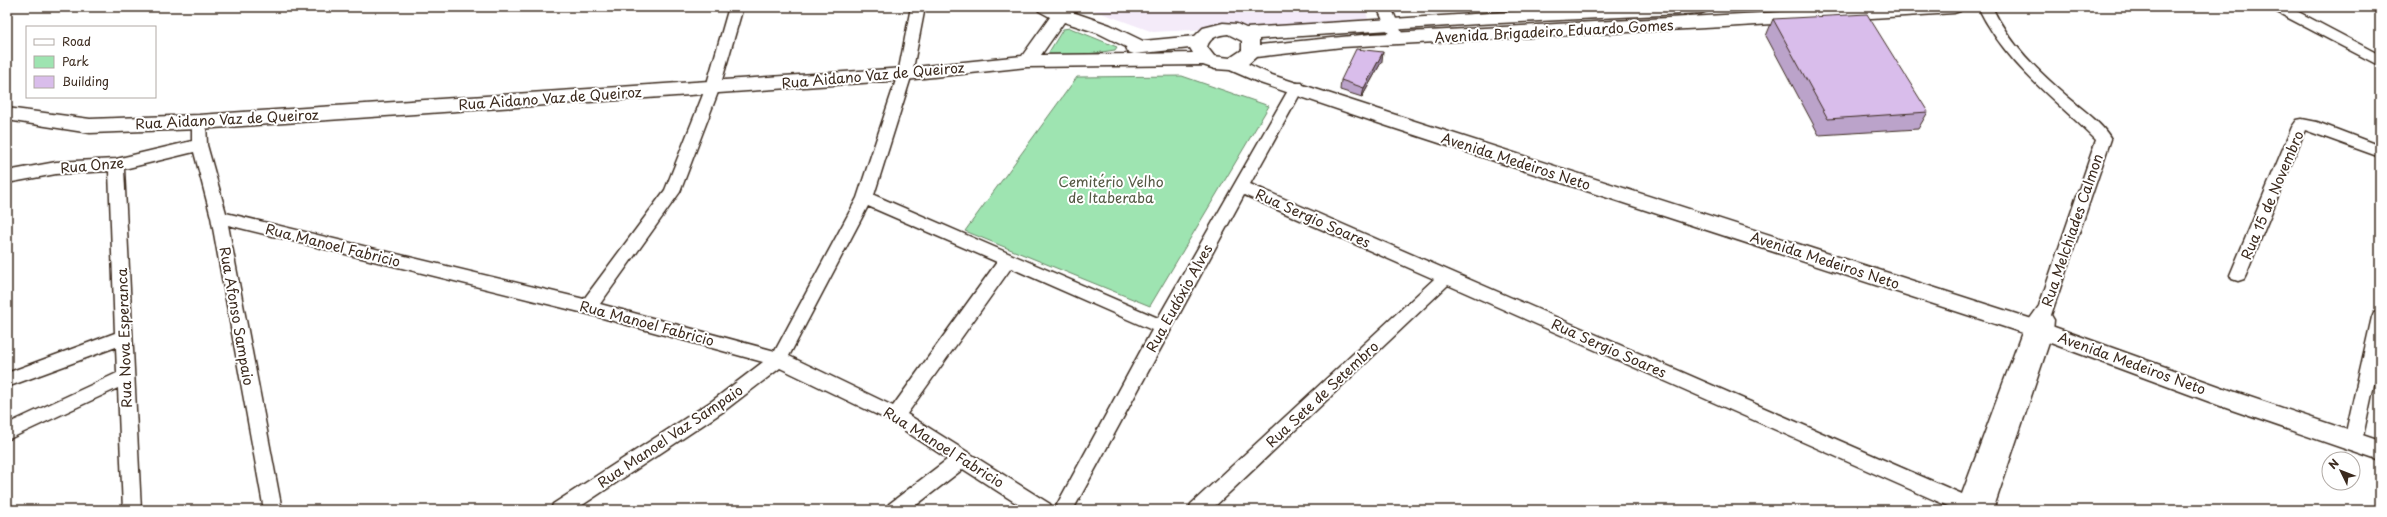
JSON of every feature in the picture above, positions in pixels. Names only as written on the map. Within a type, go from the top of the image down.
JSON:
[{"type":"street","points":[[588,307],[672,192],[712,87],[736,7]]},
{"type":"street","points":[[779,359],[865,198],[905,74],[918,7]]},
{"type":"street","points":[[1045,7],[1060,15],[1104,29],[1140,47]]},
{"type":"street","points":[[1384,7],[1393,31]]},
{"type":"street","name":"Avenida Brigadeiro Eduardo Gomes","points":[[1245,34],[1323,36],[1393,31],[1478,18],[1589,10],[1701,7]]},
{"type":"street","name":"Avenida Brigadeiro Eduardo Gomes","points":[[1393,31],[1484,35],[1774,13],[1954,7]]},
{"type":"street","name":"Rua Melchiades Calmon","points":[[1984,7],[1993,28],[2018,59],[2104,139],[2039,329]]},
{"type":"street","points":[[2278,7],[2380,61]]},
{"type":"street","points":[[1028,61],[1060,15]]},
{"type":"street","points":[[1478,18],[1484,35]]},
{"type":"street","points":[[1219,29],[1233,29],[1245,34],[1251,43],[1243,58],[1222,64],[1205,59],[1198,47],[1199,41],[1204,35],[1219,29]]},
{"type":"street","name":"Avenida Brigadeiro Eduardo Gomes","points":[[1243,58],[1323,36]]},
{"type":"street","name":"Rua Aidano Vaz de Queiroz","points":[[1093,58],[1140,47],[1199,41]]},
{"type":"street","name":"Rua Aidano Vaz de Queiroz","points":[[7,114],[90,126],[199,122],[905,74],[1028,61],[1093,58],[1205,59]]},
{"type":"street","name":"Avenida Medeiros Neto","points":[[1243,58],[1266,79],[2039,329],[2234,401],[2380,450]]},
{"type":"street","name":"Rua Eudóxio Alves","points":[[1063,510],[1162,327],[1297,88]]},
{"type":"street","name":"Rua Afonso Sampaio","points":[[199,122],[200,145],[219,217],[273,510]]},
{"type":"street","name":"Rua 15 de Novembro","points":[[2238,276],[2298,127],[2302,124],[2312,126],[2380,152]]},
{"type":"street","name":"Rua Onze","points":[[7,177],[56,168],[116,165],[200,145]]},
{"type":"street","name":"Rua Nova Esperanca","points":[[116,165],[124,337],[124,377],[132,510]]},
{"type":"street","name":"Rua Sergio Soares","points":[[1241,187],[1974,509]]},
{"type":"street","points":[[865,198],[1007,261],[1162,327]]},
{"type":"street","name":"Rua Manoel Fabricio","points":[[219,217],[588,307],[779,359],[896,416],[1043,510]]},
{"type":"street","points":[[896,416],[1007,261]]},
{"type":"street","name":"Rua Sete de Setembro","points":[[1198,510],[1446,277]]},
{"type":"street","points":[[2353,441],[2380,318]]},
{"type":"street","points":[[1974,509],[2039,329]]},
{"type":"street","points":[[7,380],[124,337]]},
{"type":"street","name":"Rua Manoel Vaz Sampaio","points":[[560,510],[718,406],[779,359]]},
{"type":"street","points":[[7,432],[124,377]]},
{"type":"street","points":[[896,510],[963,458]]},
{"type":"shaded area","points":[[1085,7],[1364,7],[1369,21],[1153,32]]},
{"type":"green space","points":[[1070,28],[1117,47],[1115,50],[1050,60],[1046,57],[1063,29]]},
{"type":"green space","name":"Cemitério Velho de Itaberaba","points":[[1182,76],[1269,106],[1150,306],[965,231],[1077,77]]},
{"type":"building","points":[[1867,14],[1928,112],[1828,119],[1773,19]]},
{"type":"building","points":[[1356,49],[1383,52],[1364,88],[1341,80]]}]
